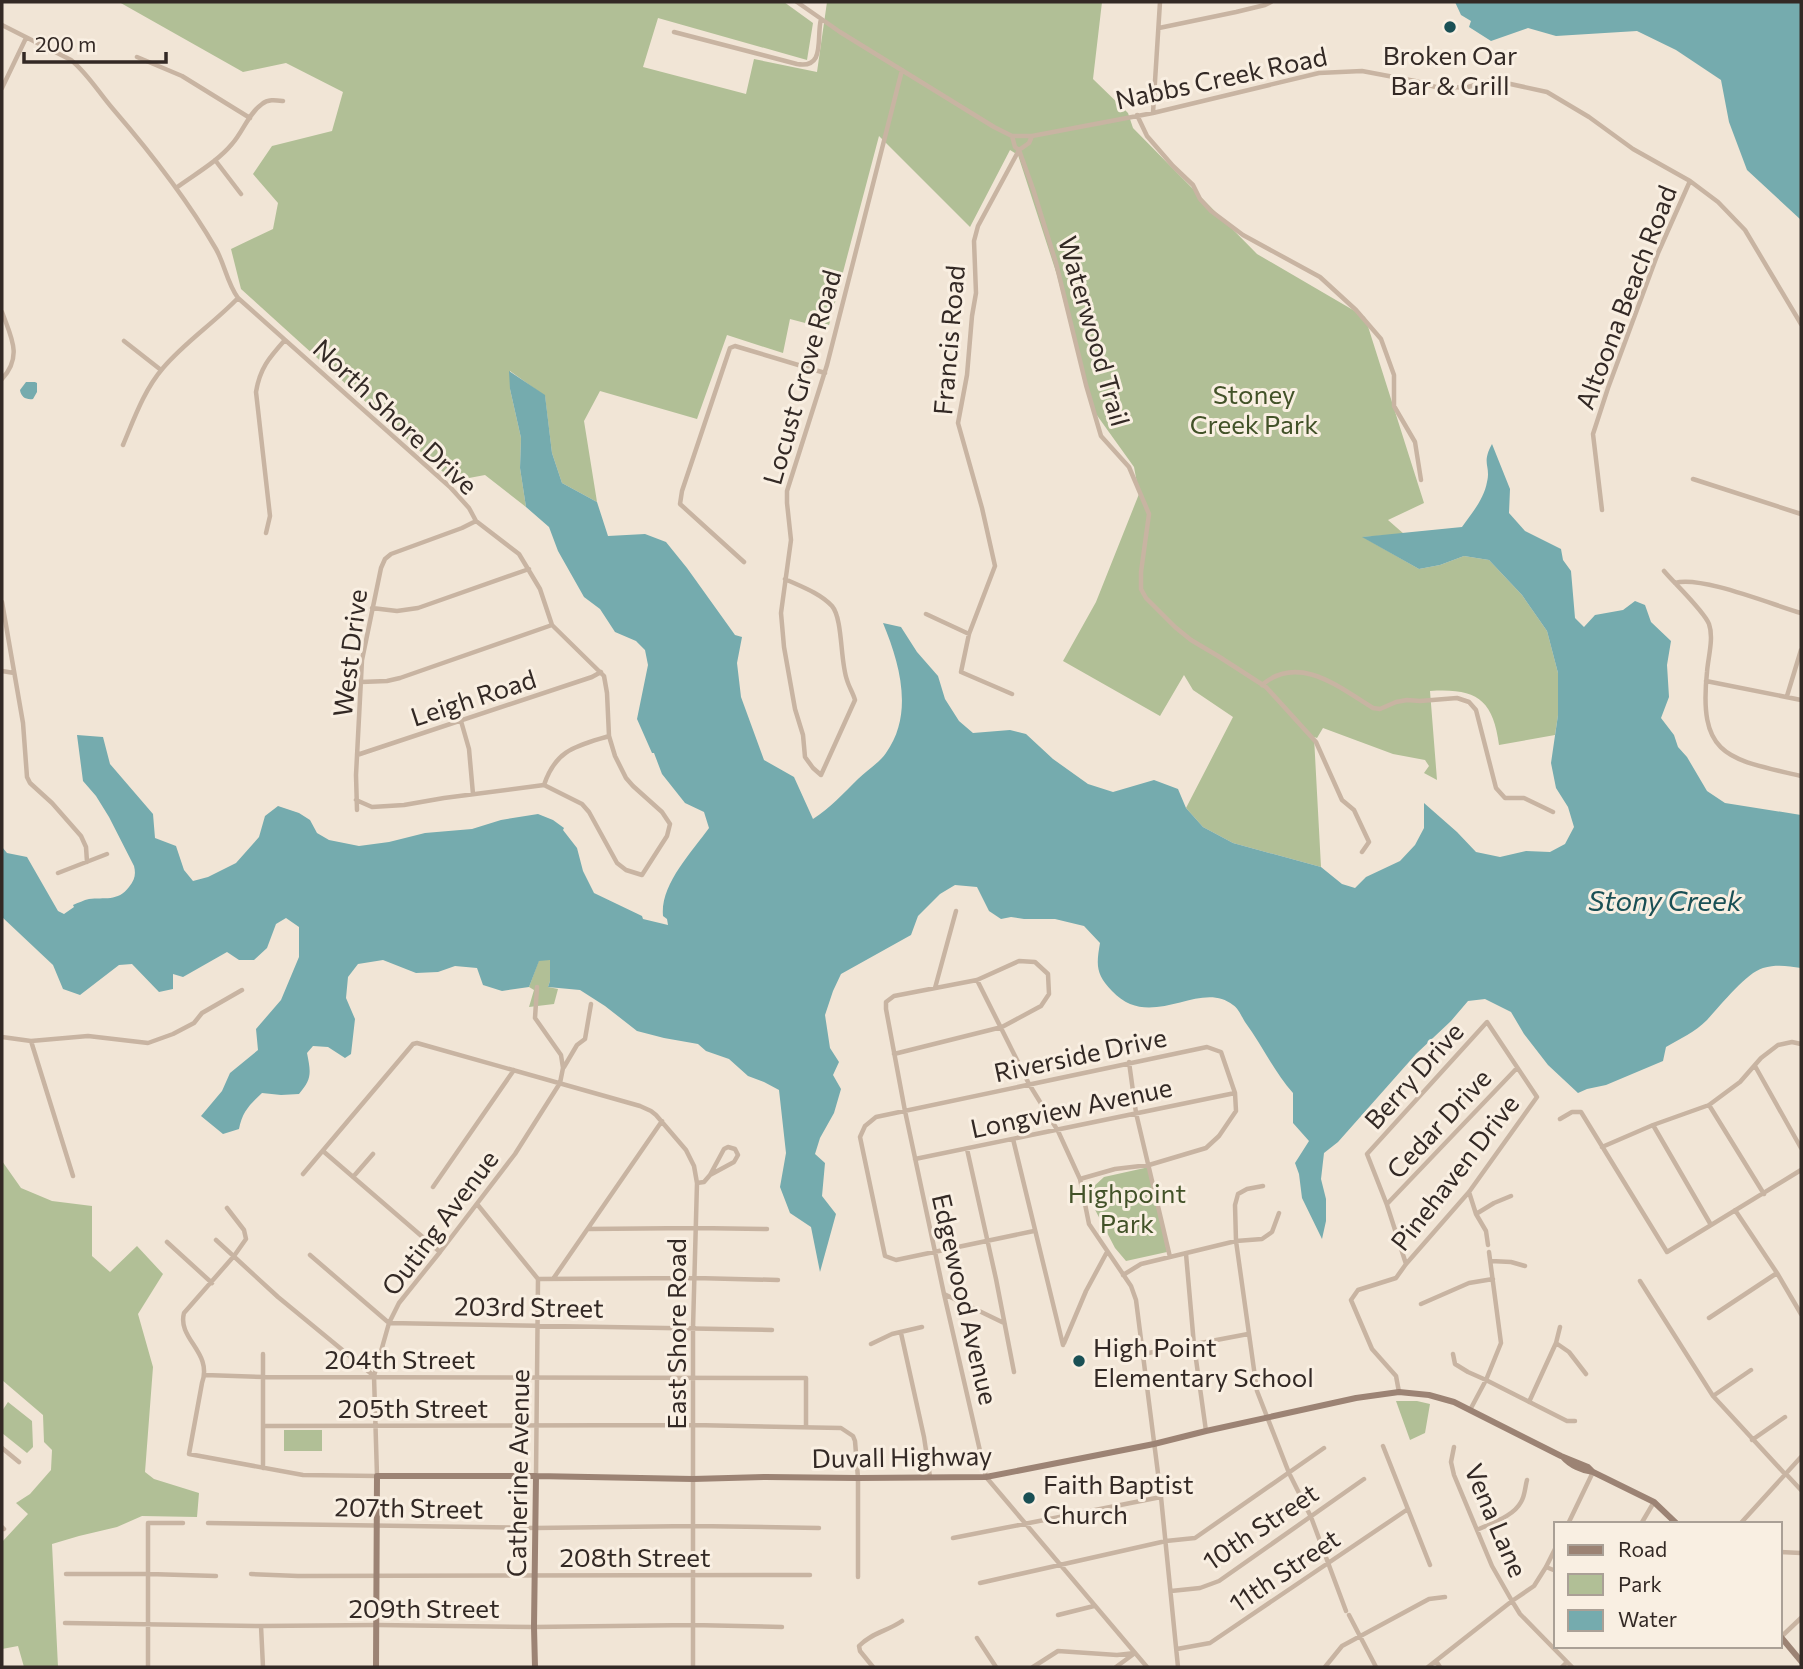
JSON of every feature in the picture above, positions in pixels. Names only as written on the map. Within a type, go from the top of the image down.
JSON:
[{"type":"street","name":"Nabbs Creek Road","points":[[797,2],[840,32],[1013,136],[1032,136],[1153,113],[1319,73],[1362,71],[1439,88],[1468,87],[1492,80],[1547,93],[1589,117],[1633,149],[1690,181],[1718,202],[1745,230],[1801,324]]},
{"type":"street","points":[[1153,113],[1160,2]]},
{"type":"street","points":[[1159,28],[1271,2]]},
{"type":"street","points":[[674,32],[797,65],[808,65],[814,62],[818,54],[821,19]]},
{"type":"street","name":"North Shore Drive","points":[[2,25],[78,66],[153,155],[176,188],[216,249],[238,298],[450,487],[469,508],[476,521],[519,554],[540,589],[552,625],[601,673]]},
{"type":"street","points":[[2,85],[26,38]]},
{"type":"street","points":[[137,57],[182,76],[250,118]]},
{"type":"street","name":"Locust Grove Road","points":[[785,579],[815,593],[833,607],[838,621],[847,680],[855,700],[821,775],[805,757],[803,735],[783,647],[782,613],[785,579],[791,540],[787,491],[825,373],[902,70]]},
{"type":"street","points":[[176,188],[215,160],[234,142],[262,103],[271,100],[283,101]]},
{"type":"street","points":[[1137,115],[1147,136],[1193,186],[1211,211],[1243,235],[1320,277],[1356,310],[1381,339],[1394,375],[1394,406],[1415,442],[1420,480]]},
{"type":"street","points":[[1013,136],[1015,147],[1019,150],[1029,143],[1032,136]]},
{"type":"street","name":"Francis Road","points":[[1012,694],[961,672],[969,634],[995,566],[958,423],[967,375],[976,293],[975,234],[1019,150]]},
{"type":"street","name":"Waterwood Trail","points":[[1019,150],[1056,262],[1101,436],[1129,467],[1149,514],[1140,579],[1146,598],[1191,640],[1262,685],[1316,742],[1342,800],[1354,810],[1369,842],[1362,852]]},
{"type":"street","points":[[215,160],[241,194]]},
{"type":"street","name":"Altoona Beach Road","points":[[1602,510],[1593,434],[1658,253],[1690,181]]},
{"type":"street","points":[[122,445],[161,370],[238,298]]},
{"type":"street","points":[[2,312],[14,349],[12,362],[2,379]]},
{"type":"street","points":[[266,533],[270,516],[256,392],[263,367],[285,340]]},
{"type":"street","points":[[124,341],[161,370]]},
{"type":"street","points":[[744,562],[680,504],[730,348],[735,346],[825,373]]},
{"type":"street","points":[[1693,479],[1801,514]]},
{"type":"street","name":"West Drive","points":[[357,810],[357,755],[363,653],[379,572],[388,556],[396,551],[476,521]]},
{"type":"street","points":[[372,608],[397,611],[418,608],[529,569]]},
{"type":"street","points":[[1664,571],[1709,624],[1711,639],[1706,681],[1706,717],[1720,748],[1738,760],[1801,776]]},
{"type":"street","points":[[1675,583],[1701,582],[1801,613]]},
{"type":"street","points":[[2,602],[23,723],[27,780],[52,803],[80,836],[86,846],[87,862]]},
{"type":"street","points":[[926,614],[969,634]]},
{"type":"street","points":[[361,682],[400,678],[552,625]]},
{"type":"street","points":[[1787,696],[1801,650]]},
{"type":"street","points":[[2,671],[14,673]]},
{"type":"street","points":[[1262,685],[1276,676],[1299,671],[1312,673],[1373,708],[1380,709],[1407,700],[1463,699],[1476,710],[1496,788],[1505,798],[1524,798],[1553,812]]},
{"type":"street","points":[[356,800],[368,806],[391,807],[544,785],[586,807],[617,863],[626,870],[642,875],[667,836],[670,824],[662,812],[626,778],[615,756],[609,736],[607,686],[601,673]]},
{"type":"street","name":"Leigh Road","points":[[357,755],[601,673]]},
{"type":"street","points":[[1706,681],[1801,700]]},
{"type":"street","points":[[461,721],[469,749],[473,794]]},
{"type":"street","points":[[544,785],[550,769],[562,754],[609,736]]},
{"type":"street","points":[[58,873],[107,854]]},
{"type":"street","points":[[894,1054],[1002,1027],[1041,1006],[1049,994],[1048,974],[1035,962],[1019,961],[977,980],[935,988],[956,911]]},
{"type":"street","points":[[977,980],[1030,1084],[1058,1130],[1080,1179],[1088,1224],[1131,1286],[1136,1300],[1161,1497],[1178,1667]]},
{"type":"street","points":[[537,987],[535,1018],[561,1055],[563,1068]]},
{"type":"street","name":"Edgewood Avenue","points":[[935,988],[894,996],[886,1002],[886,1009],[915,1159],[986,1476],[1147,1667]]},
{"type":"street","points":[[2,1037],[31,1041],[88,1036],[148,1043],[184,1029],[194,1023],[202,1013],[242,990]]},
{"type":"street","points":[[563,1068],[577,1045],[584,1039],[591,1004]]},
{"type":"street","name":"Berry Drive","points":[[1387,1205],[1367,1154],[1487,1022],[1517,1068]]},
{"type":"street","points":[[31,1041],[73,1176]]},
{"type":"street","points":[[1602,1147],[1709,1105],[1740,1082],[1761,1058],[1778,1045],[1792,1042],[1801,1044]]},
{"type":"street","name":"East Shore Road","points":[[323,1151],[413,1044],[421,1044],[640,1106],[662,1121],[686,1150],[694,1166],[697,1183],[693,1328],[693,1667]]},
{"type":"street","name":"Riverside Drive","points":[[936,1251],[896,1260],[885,1256],[860,1137],[865,1126],[876,1117],[1207,1047],[1221,1052],[1235,1093]]},
{"type":"street","points":[[1129,1062],[1136,1113],[1170,1257]]},
{"type":"street","points":[[1755,1066],[1801,1148]]},
{"type":"street","name":"Outing Avenue","points":[[376,1667],[377,1476],[374,1377],[389,1323],[398,1303],[515,1154],[560,1083],[563,1068]]},
{"type":"street","name":"Pinehaven Drive","points":[[1399,1392],[1396,1376],[1373,1349],[1351,1300],[1358,1290],[1396,1278],[1469,1192],[1537,1097],[1517,1068]]},
{"type":"street","name":"Cedar Drive","points":[[1387,1205],[1517,1068]]},
{"type":"street","points":[[433,1186],[514,1070]]},
{"type":"street","points":[[1080,1179],[1115,1168],[1149,1165],[1206,1148],[1219,1136],[1236,1111],[1235,1093]]},
{"type":"street","name":"Longview Avenue","points":[[915,1159],[1235,1093]]},
{"type":"street","points":[[1709,1105],[1764,1194]]},
{"type":"street","points":[[1560,1119],[1572,1112],[1581,1112],[1667,1252],[1801,1170]]},
{"type":"street","points":[[553,1279],[662,1121]]},
{"type":"street","points":[[1653,1125],[1711,1225]]},
{"type":"street","points":[[1013,1139],[1063,1345],[1086,1291],[1107,1252]]},
{"type":"street","points":[[697,1183],[704,1182],[710,1175],[724,1149],[735,1149],[738,1155],[736,1160],[710,1175]]},
{"type":"street","points":[[967,1149],[1014,1372]]},
{"type":"street","points":[[303,1174],[323,1151],[440,1252]]},
{"type":"street","points":[[353,1177],[373,1154]]},
{"type":"street","points":[[1263,1186],[1238,1194],[1235,1205],[1236,1241],[1257,1391],[1289,1473],[1311,1517],[1348,1613],[1376,1667]]},
{"type":"street","points":[[1469,1192],[1476,1214],[1486,1231],[1501,1343],[1470,1410]]},
{"type":"street","points":[[1476,1214],[1511,1196]]},
{"type":"street","points":[[477,1204],[538,1279],[778,1280]]},
{"type":"street","points":[[1387,1205],[1406,1264]]},
{"type":"street","points":[[205,1375],[203,1358],[190,1340],[183,1318],[184,1313],[246,1240],[244,1230],[227,1208]]},
{"type":"street","points":[[1735,1210],[1801,1314]]},
{"type":"street","points":[[1124,1276],[1141,1264],[1236,1241],[1262,1239],[1272,1232],[1279,1213]]},
{"type":"street","points":[[587,1229],[767,1229]]},
{"type":"street","points":[[936,1251],[1034,1231]]},
{"type":"street","points":[[216,1240],[278,1297],[374,1377]]},
{"type":"street","points":[[167,1242],[212,1283]]},
{"type":"street","points":[[1186,1254],[1194,1345],[1206,1431]]},
{"type":"street","points":[[310,1255],[389,1323]]},
{"type":"street","points":[[1491,1261],[1525,1266]]},
{"type":"street","points":[[1709,1318],[1777,1273]]},
{"type":"street","name":"Catherine Avenue","points":[[535,1667],[538,1279]]},
{"type":"street","points":[[1422,1304],[1469,1283],[1493,1279]]},
{"type":"street","points":[[1640,1281],[1713,1396],[1801,1490]]},
{"type":"street","points":[[944,1294],[1005,1324]]},
{"type":"street","name":"203rd Street","points":[[389,1323],[772,1330]]},
{"type":"street","points":[[871,1344],[922,1326]]},
{"type":"street","points":[[1529,1402],[1556,1343],[1560,1326]]},
{"type":"street","points":[[901,1333],[930,1477]]},
{"type":"street","points":[[1143,1354],[1248,1334]]},
{"type":"street","points":[[1556,1343],[1569,1352],[1586,1374]]},
{"type":"street","points":[[263,1354],[263,1468]]},
{"type":"street","points":[[1453,1354],[1455,1364],[1468,1372],[1567,1421],[1576,1421]]},
{"type":"street","points":[[1713,1396],[1751,1370]]},
{"type":"street","name":"204th Street","points":[[205,1375],[806,1378],[806,1426]]},
{"type":"street","name":"Duvall Highway","points":[[205,1375],[189,1454],[303,1475],[693,1479],[986,1476],[1154,1444],[1356,1398],[1399,1392],[1421,1394],[1443,1398],[1470,1410],[1561,1456],[1584,1471],[1593,1472],[1654,1502],[1675,1522]]},
{"type":"street","points":[[1752,1440],[1785,1417]]},
{"type":"street","name":"205th Street","points":[[264,1426],[693,1425],[841,1428],[853,1436],[855,1441],[858,1478],[858,1577]]},
{"type":"street","points":[[1383,1446],[1430,1565]]},
{"type":"street","name":"Vena Lane","points":[[1454,1447],[1451,1462],[1492,1566],[1520,1614],[1572,1667]]},
{"type":"street","points":[[2,1448],[19,1462]]},
{"type":"street","points":[[980,1583],[1166,1541],[1195,1538],[1324,1448]]},
{"type":"street","points":[[1742,1522],[1801,1457]]},
{"type":"street","points":[[1569,1522],[1593,1472]]},
{"type":"street","name":"10th Street","points":[[1171,1591],[1200,1588],[1219,1581],[1364,1479]]},
{"type":"street","points":[[1477,1530],[1517,1509],[1523,1500],[1527,1480]]},
{"type":"street","points":[[953,1538],[1161,1497]]},
{"type":"street","points":[[1642,1522],[1654,1502]]},
{"type":"street","name":"11th Street","points":[[1177,1649],[1210,1643],[1408,1510]]},
{"type":"street","points":[[148,1667],[148,1523],[183,1523]]},
{"type":"street","name":"207th Street","points":[[208,1523],[535,1528],[819,1528]]},
{"type":"street","points":[[1428,1667],[1534,1586],[1554,1551]]},
{"type":"street","points":[[1782,1552],[1801,1553]]},
{"type":"street","points":[[1546,1567],[1554,1570]]},
{"type":"street","points":[[66,1574],[216,1576]]},
{"type":"street","name":"208th Street","points":[[251,1574],[810,1575]]},
{"type":"street","points":[[1325,1667],[1342,1646],[1429,1599],[1445,1597]]},
{"type":"street","points":[[1058,1615],[1094,1606]]},
{"type":"street","points":[[1782,1635],[1801,1618]]},
{"type":"street","points":[[873,1667],[859,1646],[902,1621]]},
{"type":"street","name":"209th Street","points":[[65,1623],[534,1627],[692,1625],[782,1628]]},
{"type":"street","points":[[261,1626],[262,1667]]},
{"type":"street","points":[[1782,1637],[1801,1661]]},
{"type":"street","points":[[976,1638],[996,1667]]},
{"type":"street","points":[[1033,1667],[1058,1651],[1136,1653]]},
{"type":"street","points":[[1116,1667],[1136,1653]]},
{"type":"street","points":[[1436,1661],[1440,1667]]},
{"type":"street","points":[[1562,1667],[1567,1662]]},
{"type":"green space","name":"Stoney Creek Park","points":[[119,2],[784,2],[813,23],[807,60],[658,18],[643,67],[746,94],[754,59],[817,72],[827,2],[1102,2],[1093,79],[1128,113],[1133,128],[1257,254],[1365,317],[1424,503],[1388,520],[1404,534],[1363,537],[1419,569],[1464,556],[1489,560],[1522,595],[1547,631],[1558,673],[1555,735],[1499,745],[1492,717],[1487,707],[1479,700],[1459,692],[1430,691],[1437,780],[1424,773],[1429,766],[1425,760],[1393,754],[1323,728],[1317,738],[1314,737],[1321,867],[1233,843],[1203,827],[1186,808],[1233,717],[1193,690],[1184,675],[1160,716],[1063,661],[1096,602],[1139,494],[1134,467],[1091,407],[1057,275],[1018,155],[1010,150],[970,227],[879,136],[828,329],[790,319],[783,353],[727,335],[697,419],[600,391],[584,421],[597,502],[562,483],[552,453],[545,396],[510,371],[510,389],[521,438],[520,468],[526,507],[485,475],[453,481],[241,289],[231,249],[273,229],[278,203],[253,174],[272,146],[332,131],[343,92],[286,63],[243,72]]},
{"type":"green space","points":[[539,960],[550,960],[548,987],[558,989],[554,1004],[529,1007],[534,990],[529,987]]},
{"type":"green space","points":[[2,1161],[21,1188],[52,1201],[92,1206],[92,1256],[110,1272],[137,1246],[163,1274],[138,1314],[153,1367],[145,1472],[154,1479],[199,1493],[197,1517],[142,1516],[117,1527],[52,1544],[58,1667],[24,1667],[18,1646],[2,1649],[2,1542],[28,1514],[16,1503],[30,1494],[51,1470],[52,1450],[44,1442],[43,1415],[2,1380]]},
{"type":"green space","name":"Highpoint Park","points":[[1149,1167],[1167,1252],[1126,1261],[1115,1248],[1090,1200],[1092,1188],[1104,1177]]},
{"type":"green space","points":[[1396,1401],[1430,1404],[1425,1433],[1410,1440]]},
{"type":"green space","points":[[8,1402],[32,1421],[33,1447],[27,1453],[2,1433],[2,1411]]},
{"type":"green space","points":[[284,1430],[322,1430],[322,1451],[284,1451]]},
{"type":"water","points":[[1455,2],[1801,2],[1801,220],[1747,170],[1729,122],[1721,80],[1676,50],[1637,31],[1556,36],[1528,28],[1491,41],[1469,27],[1471,21],[1461,15]]},
{"type":"water","name":"Stony Creek","points":[[509,371],[545,395],[552,453],[562,483],[597,502],[608,536],[645,534],[666,542],[735,635],[742,637],[737,663],[741,697],[764,760],[794,777],[813,819],[880,760],[895,738],[902,706],[901,689],[895,655],[883,623],[901,627],[917,652],[938,676],[945,699],[959,721],[973,733],[1010,730],[1026,734],[1053,759],[1088,784],[1113,792],[1154,780],[1178,789],[1186,808],[1203,827],[1233,843],[1321,867],[1342,884],[1355,888],[1366,877],[1400,861],[1415,845],[1424,828],[1424,803],[1476,852],[1500,857],[1526,851],[1550,852],[1565,844],[1574,827],[1568,807],[1556,788],[1551,763],[1558,715],[1558,673],[1547,631],[1522,595],[1489,560],[1464,556],[1419,569],[1362,537],[1462,527],[1483,494],[1488,476],[1487,456],[1492,444],[1510,489],[1509,513],[1525,531],[1561,549],[1563,560],[1571,571],[1575,618],[1584,627],[1595,615],[1623,610],[1635,601],[1645,605],[1651,622],[1671,641],[1667,665],[1669,697],[1661,718],[1707,791],[1725,803],[1801,815],[1801,968],[1773,966],[1756,971],[1702,1024],[1666,1047],[1663,1061],[1606,1085],[1578,1093],[1548,1065],[1511,1012],[1485,999],[1468,1001],[1416,1054],[1338,1142],[1324,1153],[1321,1179],[1326,1199],[1326,1221],[1322,1239],[1302,1198],[1295,1163],[1309,1141],[1293,1123],[1293,1093],[1235,1006],[1220,998],[1206,997],[1159,1007],[1127,1003],[1103,980],[1098,964],[1100,943],[1084,926],[1055,919],[1001,919],[989,911],[977,887],[955,885],[940,894],[918,916],[911,935],[841,974],[833,991],[825,1015],[830,1048],[839,1062],[833,1075],[841,1089],[834,1113],[820,1138],[815,1154],[825,1163],[822,1196],[836,1214],[820,1272],[811,1227],[790,1213],[780,1187],[786,1153],[779,1090],[748,1076],[729,1059],[706,1051],[698,1044],[637,1031],[580,990],[548,987],[550,960],[539,961],[529,987],[502,991],[483,985],[477,968],[455,966],[438,972],[416,973],[383,960],[358,964],[348,977],[346,998],[355,1019],[351,1054],[345,1058],[328,1047],[313,1046],[307,1053],[310,1071],[308,1080],[299,1094],[262,1093],[247,1109],[239,1129],[223,1134],[201,1116],[222,1091],[230,1073],[258,1050],[256,1029],[281,1000],[299,957],[299,927],[286,918],[276,924],[267,948],[254,960],[239,960],[227,952],[183,977],[173,974],[173,989],[159,992],[132,964],[119,965],[80,995],[63,989],[53,965],[2,917],[2,847],[7,853],[27,857],[58,911],[64,914],[74,907],[73,905],[85,900],[120,895],[131,884],[134,866],[109,817],[83,781],[77,735],[103,737],[110,764],[153,814],[155,838],[176,846],[184,870],[193,881],[208,877],[236,863],[259,837],[265,816],[278,806],[310,820],[317,833],[329,840],[359,846],[425,833],[472,829],[501,820],[538,814],[564,828],[577,848],[583,871],[594,893],[642,916],[643,919],[668,925],[663,916],[663,904],[671,881],[709,828],[704,812],[685,803],[662,774],[637,719],[648,665],[645,650],[636,641],[615,632],[600,609],[584,597],[558,551],[549,527],[526,507],[520,468],[521,438],[510,389]]},
{"type":"water","points":[[26,382],[37,383],[37,392],[33,399],[24,398],[20,390]]},
{"type":"place","name":"Broken Oar Bar & Grill","points":[[1450,27]]},
{"type":"place","name":"High Point Elementary School","points":[[1079,1361]]},
{"type":"place","name":"Faith Baptist Church","points":[[1029,1498]]}]
